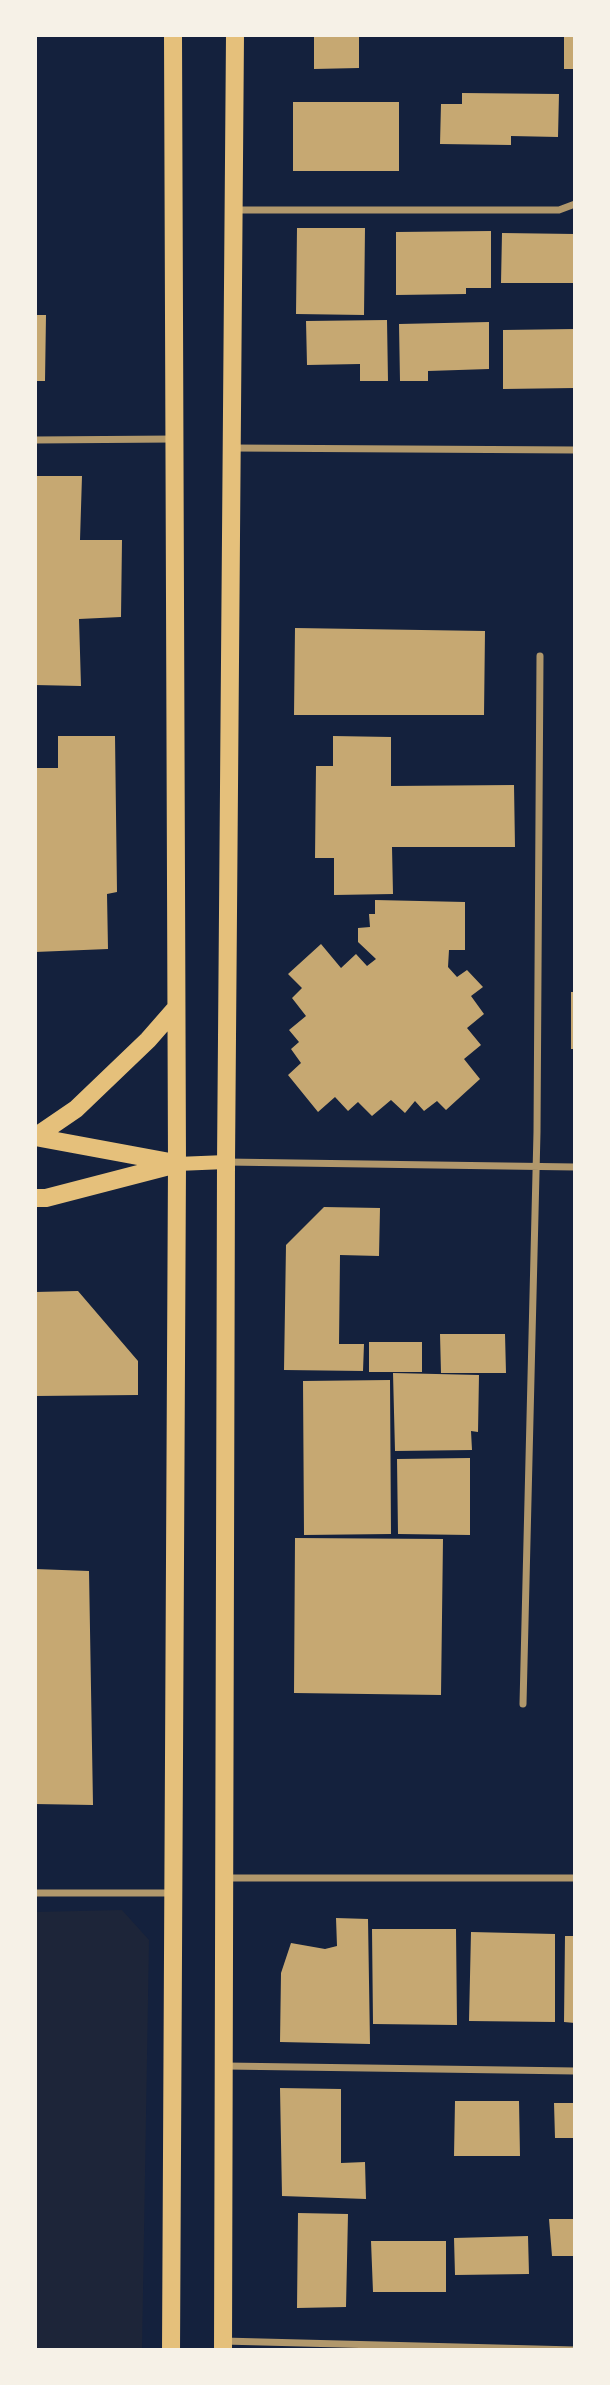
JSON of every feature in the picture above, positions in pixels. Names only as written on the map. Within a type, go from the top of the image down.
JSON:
[{"type":"main road","points":[[171,2350],[177,1164],[173,35]]},
{"type":"main road","points":[[223,2346],[226,1162],[235,35]]},
{"type":"main road","points":[[35,1138],[76,1110],[148,1040],[176,1008]]},
{"type":"main road","points":[[35,1138],[177,1164]]},
{"type":"main road","points":[[35,1198],[46,1198],[177,1164],[226,1162]]},
{"type":"street","points":[[234,210],[559,210],[575,204]]},
{"type":"street","points":[[35,440],[174,439]]},
{"type":"street","points":[[232,448],[575,450]]},
{"type":"street","points":[[523,1704],[537,1167],[540,656]]},
{"type":"street","points":[[226,1162],[575,1167]]},
{"type":"street","points":[[224,1878],[575,1878]]},
{"type":"street","points":[[35,1893],[174,1893]]},
{"type":"street","points":[[224,2066],[575,2071]]},
{"type":"street","points":[[223,2346],[575,2350]]},
{"type":"shaded area","points":[[122,1910],[149,1940],[142,2350],[35,2350],[35,1912]]},
{"type":"building","points":[[314,35],[359,35],[359,68],[314,69]]},
{"type":"building","points":[[564,35],[575,35],[575,69],[564,69]]},
{"type":"building","points":[[462,93],[559,94],[558,137],[511,136],[511,145],[440,144],[441,104],[462,104]]},
{"type":"building","points":[[293,102],[399,102],[399,171],[293,171]]},
{"type":"building","points":[[297,228],[365,228],[364,315],[296,314]]},
{"type":"building","points":[[491,231],[491,288],[466,288],[466,294],[396,295],[396,232]]},
{"type":"building","points":[[502,233],[575,234],[575,283],[501,283]]},
{"type":"building","points":[[35,315],[46,315],[45,381],[35,381]]},
{"type":"building","points":[[387,320],[388,381],[360,381],[360,364],[307,365],[306,321]]},
{"type":"building","points":[[489,322],[489,369],[428,371],[428,381],[400,381],[399,324]]},
{"type":"building","points":[[575,329],[575,388],[503,389],[503,330]]},
{"type":"building","points":[[35,476],[82,476],[80,540],[122,540],[121,617],[79,619],[81,686],[35,685]]},
{"type":"building","points":[[295,628],[485,631],[484,715],[294,715]]},
{"type":"building","points":[[58,736],[115,736],[117,892],[107,894],[108,949],[35,952],[35,768],[58,768]]},
{"type":"building","points":[[333,736],[391,737],[391,786],[514,785],[515,847],[392,847],[393,894],[334,895],[334,858],[315,858],[316,766],[333,766]]},
{"type":"building","points":[[375,900],[465,902],[465,950],[449,950],[448,967],[457,977],[467,970],[483,987],[471,996],[484,1014],[467,1028],[481,1045],[464,1059],[480,1079],[446,1110],[437,1101],[424,1111],[415,1101],[405,1113],[391,1100],[372,1116],[358,1102],[348,1111],[335,1097],[318,1112],[288,1075],[301,1063],[291,1049],[299,1042],[289,1030],[306,1016],[292,998],[302,988],[288,974],[321,944],[341,968],[356,954],[367,966],[376,959],[358,942],[358,928],[370,927],[369,914],[375,914]]},
{"type":"building","points":[[571,992],[575,992],[575,1049],[571,1049]]},
{"type":"building","points":[[324,1207],[380,1208],[379,1256],[340,1255],[339,1344],[364,1344],[363,1371],[284,1370],[286,1245]]},
{"type":"building","points":[[78,1291],[138,1361],[138,1395],[35,1396],[35,1292]]},
{"type":"building","points":[[440,1334],[505,1334],[506,1373],[441,1373]]},
{"type":"building","points":[[369,1342],[422,1342],[422,1372],[369,1372]]},
{"type":"building","points":[[393,1373],[479,1375],[478,1432],[471,1431],[472,1450],[395,1451]]},
{"type":"building","points":[[390,1380],[391,1534],[304,1535],[303,1381]]},
{"type":"building","points":[[470,1458],[470,1535],[398,1534],[397,1459]]},
{"type":"building","points":[[295,1538],[443,1539],[441,1695],[294,1693]]},
{"type":"building","points":[[35,1569],[89,1571],[93,1805],[35,1804]]},
{"type":"building","points":[[336,1918],[368,1919],[370,2044],[280,2042],[281,1973],[291,1943],[325,1949],[337,1946]]},
{"type":"building","points":[[372,1929],[456,1929],[457,2025],[373,2024]]},
{"type":"building","points":[[471,1932],[555,1934],[555,2022],[469,2021]]},
{"type":"building","points":[[565,1936],[575,1936],[575,2023],[564,2022]]},
{"type":"building","points":[[280,2088],[341,2089],[341,2163],[365,2162],[366,2199],[282,2196]]},
{"type":"building","points":[[455,2101],[519,2101],[520,2156],[454,2156]]},
{"type":"building","points":[[554,2103],[575,2103],[575,2138],[555,2138]]},
{"type":"building","points":[[298,2213],[348,2214],[346,2307],[297,2308]]},
{"type":"building","points":[[549,2219],[575,2219],[575,2256],[552,2256]]},
{"type":"building","points":[[528,2236],[529,2274],[455,2275],[454,2238]]},
{"type":"building","points":[[371,2241],[446,2241],[446,2292],[373,2292]]}]
